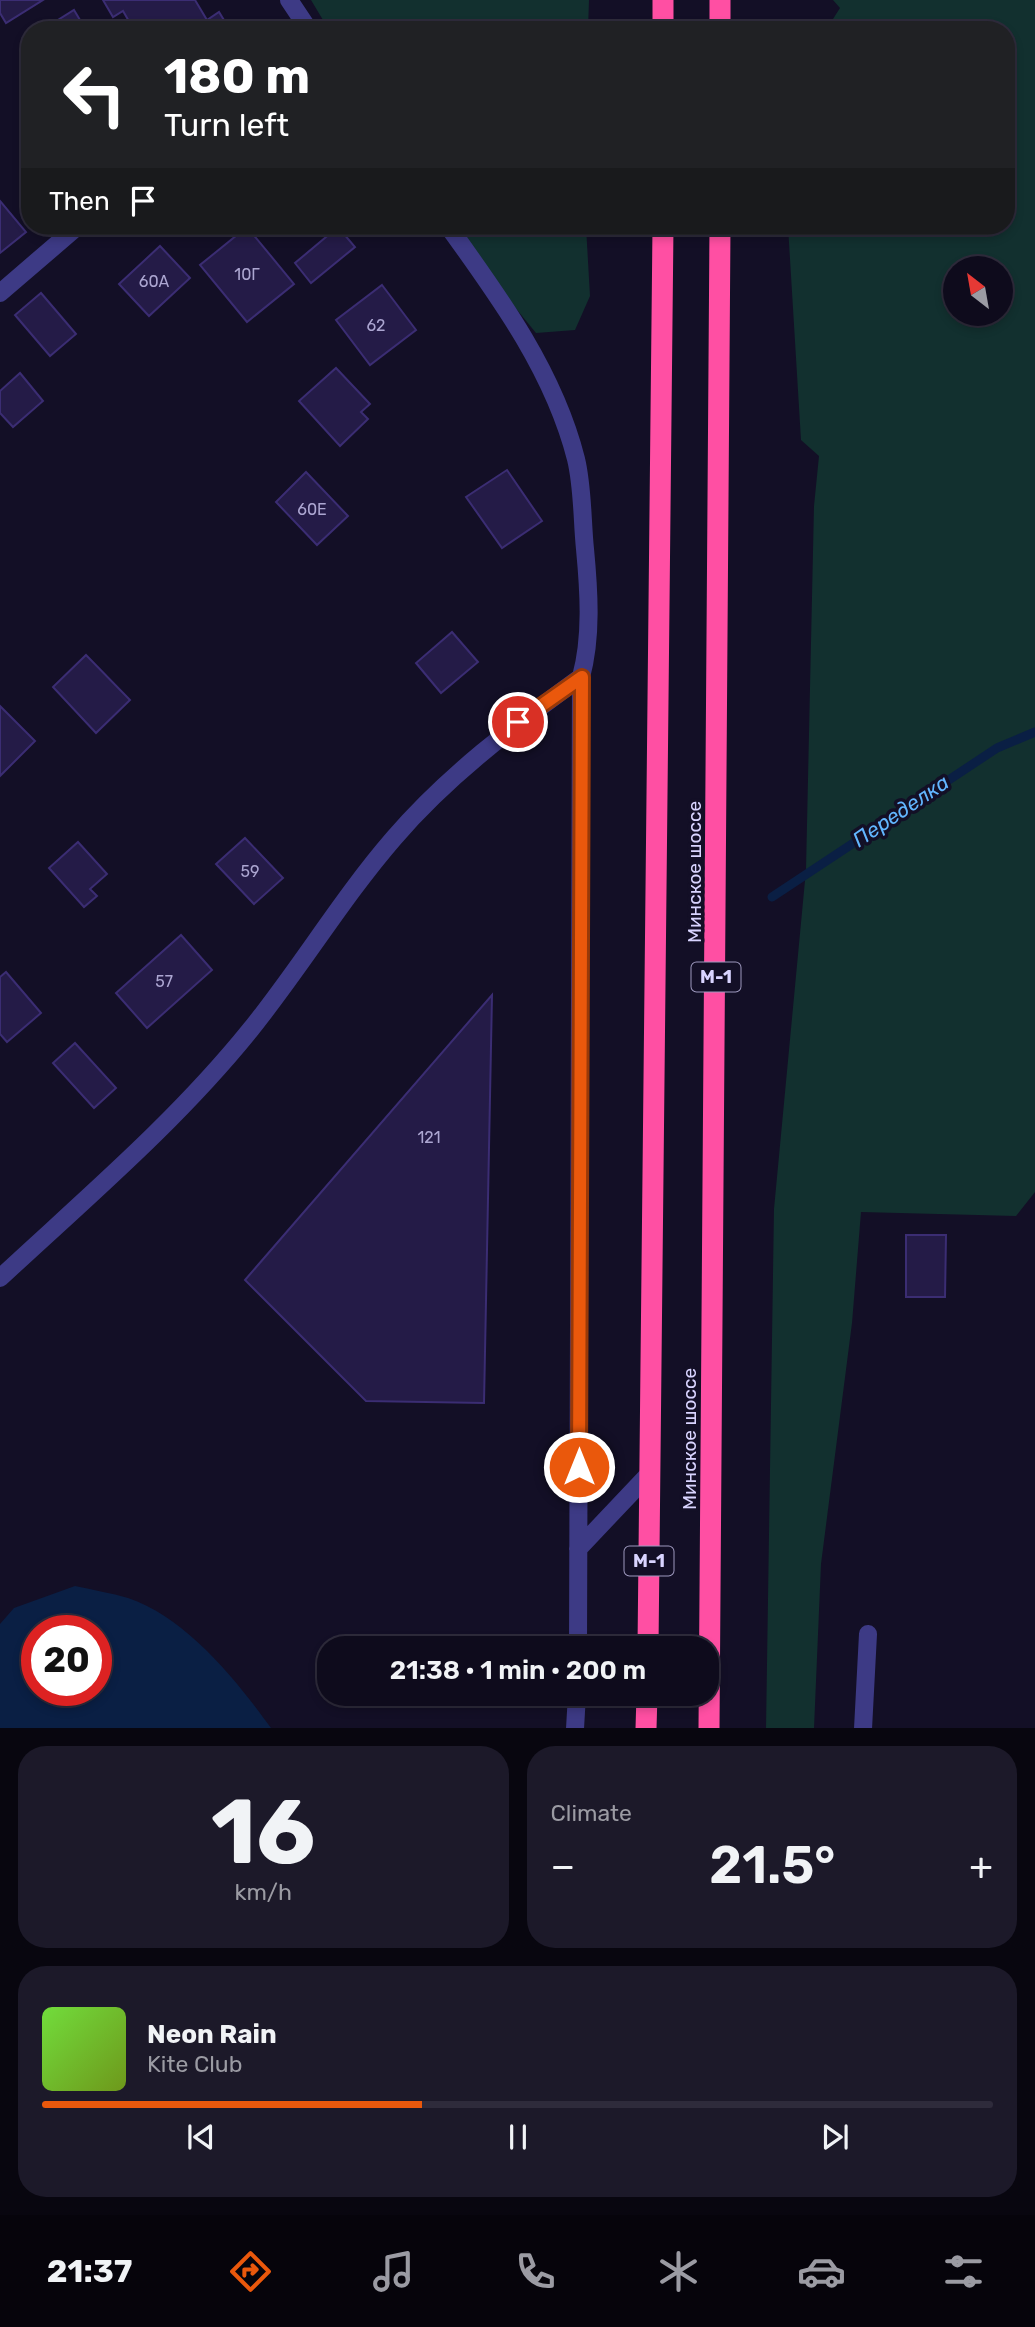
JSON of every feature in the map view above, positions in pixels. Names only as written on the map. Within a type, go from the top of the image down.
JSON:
[{"type":"highway","points":[[663,0],[663,21]]},
{"type":"highway","points":[[720,0],[720,21]]},
{"type":"highway","name":"Минское шоссе","points":[[648,1636],[663,235]]},
{"type":"highway","name":"Минское шоссе","points":[[709,1728],[720,235]]},
{"type":"highway","points":[[646,1728],[647,1706]]},
{"type":"street","points":[[289,0],[303,21]]},
{"type":"street","points":[[0,293],[68,235]]},
{"type":"street","points":[[455,235],[505,305],[561,409],[577,462],[587,571],[588,652],[582,677],[578,1636]]},
{"type":"street","points":[[0,1278],[138,1151],[193,1095],[251,1029],[393,839],[445,783],[518,722],[582,677]]},
{"type":"street","points":[[578,1549],[650,1473]]},
{"type":"street","points":[[863,1728],[868,1634]]},
{"type":"street","points":[[575,1728],[576,1706]]},
{"type":"green space","points":[[311,0],[589,0],[588,21],[324,21]]},
{"type":"green space","points":[[833,0],[1035,0],[1035,1192],[1016,1216],[861,1212],[852,1323],[821,1564],[814,1728],[766,1728],[774,1209],[806,870],[814,506],[819,456],[801,440],[789,235],[1015,235],[1015,21],[832,21],[840,8]]},
{"type":"green space","points":[[458,235],[587,235],[590,296],[575,330],[536,333]]},
{"type":"water","points":[[75,1586],[128,1598],[149,1607],[190,1635],[226,1671],[271,1728],[0,1728],[0,1624],[14,1608]]},
{"type":"building","points":[[0,0],[43,0],[6,23],[0,13]]},
{"type":"building","points":[[103,0],[195,0],[207,20],[219,12],[224,21],[129,21],[123,11],[113,17]]},
{"type":"building","points":[[74,10],[81,21],[56,21]]},
{"type":"building","points":[[0,201],[21,226],[22,235],[0,253]]},
{"type":"building","points":[[237,235],[254,235],[294,284],[247,322],[200,265]]},
{"type":"building","points":[[328,235],[345,235],[355,247],[311,283],[295,263]]},
{"type":"building","points":[[160,246],[190,278],[149,316],[119,284]]},
{"type":"building","points":[[382,285],[416,330],[370,365],[336,320]]},
{"type":"building","points":[[41,293],[76,334],[50,356],[15,315]]},
{"type":"building","points":[[336,368],[370,404],[361,412],[368,419],[340,446],[299,401]]},
{"type":"building","points":[[20,373],[43,401],[13,427],[0,413],[0,391]]},
{"type":"building","points":[[507,470],[542,521],[502,548],[466,497]]},
{"type":"building","points":[[306,472],[348,516],[317,545],[276,502]]},
{"type":"building","points":[[452,632],[478,662],[441,693],[416,663]]},
{"type":"building","points":[[86,655],[130,700],[96,733],[53,687]]},
{"type":"building","points":[[0,706],[35,741],[0,776]]},
{"type":"building","points":[[245,838],[283,878],[254,904],[216,864]]},
{"type":"building","points":[[78,842],[107,874],[90,889],[97,896],[84,907],[49,868]]},
{"type":"building","points":[[181,935],[212,970],[147,1028],[116,993]]},
{"type":"building","points":[[6,972],[41,1013],[7,1042],[0,1034],[0,977]]},
{"type":"building","points":[[492,995],[484,1403],[366,1401],[245,1280]]},
{"type":"building","points":[[75,1043],[116,1088],[94,1108],[53,1063]]},
{"type":"building","points":[[906,1235],[946,1235],[945,1297],[906,1297]]},
{"type":"waterway","name":"Переделка","points":[[772,897],[997,748],[1035,732]]},
{"type":"route","points":[[518,722],[582,677],[579,1467]]}]
